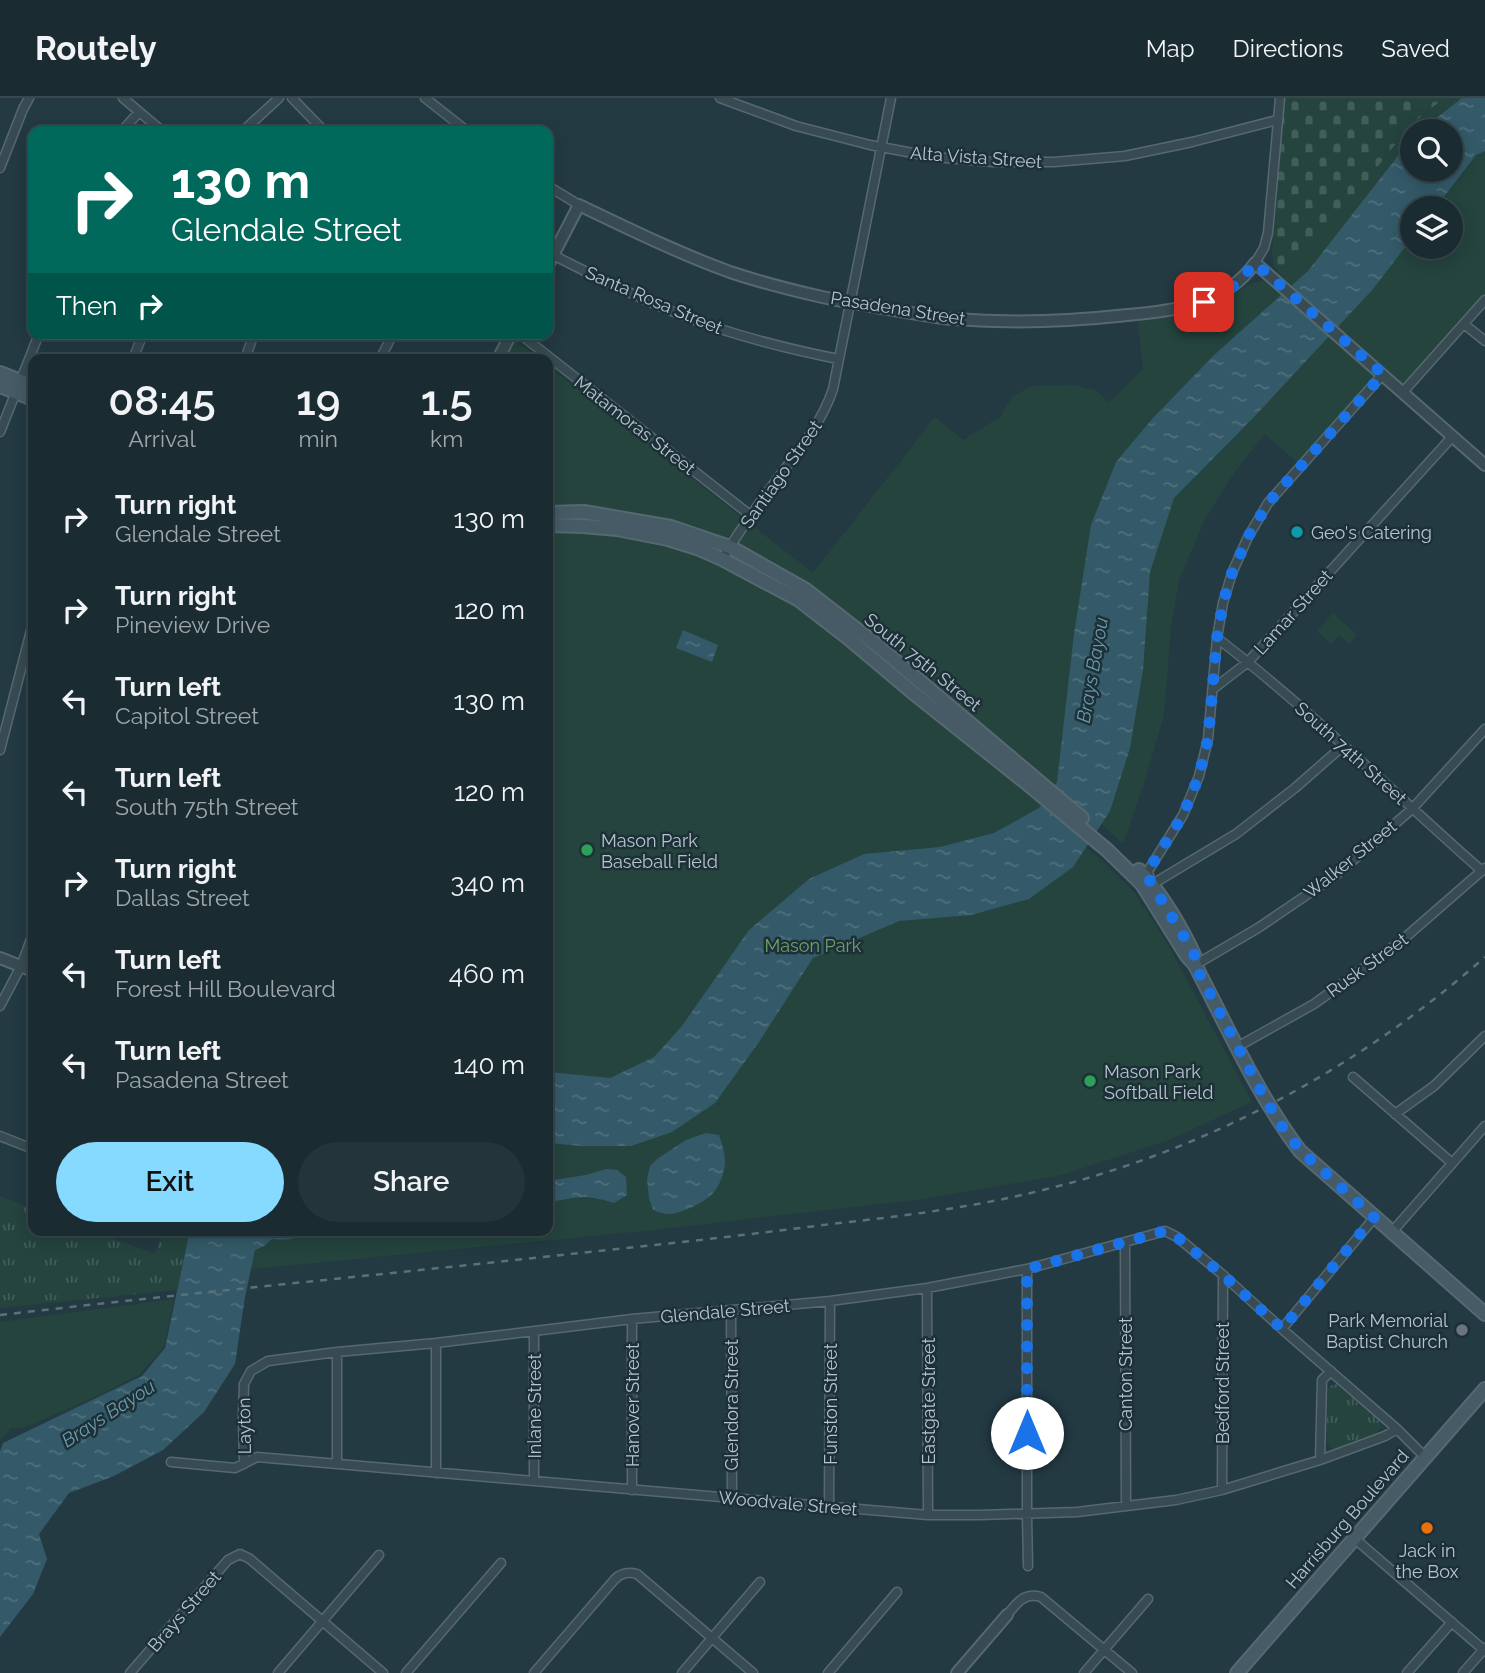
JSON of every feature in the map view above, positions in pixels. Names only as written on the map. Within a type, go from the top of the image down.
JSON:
[{"type":"main road","points":[[0,373],[28,395]]},
{"type":"main road","points":[[0,386],[28,386]]},
{"type":"main road","name":"South 75th Street","points":[[553,514],[671,527],[730,547],[806,590],[869,639],[1150,881],[1195,955],[1195,965]]},
{"type":"main road","name":"South 75th Street","points":[[553,524],[584,519],[668,539],[722,559],[799,600],[911,691],[1032,782]]},
{"type":"main road","name":"South 75th Street","points":[[1110,847],[1142,884],[1186,956],[1195,965],[1275,1116],[1300,1150],[1485,1314]]},
{"type":"main road","name":"Harrisburg Boulevard","points":[[1237,1673],[1485,1389]]},
{"type":"street","points":[[0,168],[29,98]]},
{"type":"street","points":[[123,98],[156,126]]},
{"type":"street","points":[[248,126],[279,98]]},
{"type":"street","points":[[292,98],[319,126]]},
{"type":"street","points":[[425,98],[461,126]]},
{"type":"street","name":"Alta Vista Street","points":[[720,98],[796,127],[881,148],[933,157],[993,162],[1054,162],[1125,156],[1277,120]]},
{"type":"street","name":"Santiago Street","points":[[722,559],[750,515],[812,433],[833,389],[891,98]]},
{"type":"street","points":[[1280,98],[1268,233],[1264,248],[1255,263],[1485,465]]},
{"type":"street","points":[[126,126],[139,112]]},
{"type":"street","name":"Pasadena Street","points":[[553,189],[579,205],[653,241],[733,273],[849,303],[950,319],[1026,322],[1083,320],[1161,312],[1204,302],[1237,284],[1255,263]]},
{"type":"street","points":[[553,254],[579,205]]},
{"type":"street","name":"Santa Rosa Street","points":[[553,261],[680,315],[755,340],[838,359]]},
{"type":"street","points":[[1403,392],[1485,300]]},
{"type":"street","points":[[1464,324],[1485,341]]},
{"type":"street","name":"Matamoras Street","points":[[528,340],[545,354]]},
{"type":"street","name":"Matamoras Street","points":[[553,360],[750,515]]},
{"type":"street","points":[[0,432],[28,362]]},
{"type":"street","points":[[1344,745],[1237,834],[1156,882],[1150,881],[1148,871],[1183,815],[1199,776],[1208,739],[1217,638],[1223,603],[1232,573],[1248,537],[1268,503],[1383,374]]},
{"type":"street","name":"Lamar Street","points":[[1213,689],[1248,662],[1452,437]]},
{"type":"street","name":"South 74th Street","points":[[1217,638],[1344,745],[1412,809],[1484,869]]},
{"type":"street","points":[[0,750],[28,642]]},
{"type":"street","name":"Walker Street","points":[[1195,965],[1258,929],[1336,875],[1412,809],[1485,729]]},
{"type":"street","name":"Rusk Street","points":[[1237,1047],[1314,1004],[1400,942],[1484,869]]},
{"type":"street","points":[[0,1006],[28,947]]},
{"type":"street","points":[[0,958],[28,969]]},
{"type":"street","points":[[1395,1114],[1434,1086],[1485,1036]]},
{"type":"street","points":[[1353,1077],[1452,1163]]},
{"type":"street","points":[[1392,1232],[1485,1126]]},
{"type":"street","points":[[0,1136],[28,1147]]},
{"type":"street","points":[[1282,1329],[1374,1217]]},
{"type":"street","name":"Glendale Street","points":[[271,1361],[632,1320],[830,1301],[927,1288],[1027,1269],[1165,1231],[1223,1275]]},
{"type":"street","name":"Canton Street","points":[[1125,1242],[1126,1506]]},
{"type":"street","points":[[1027,1269],[1028,1566]]},
{"type":"street","points":[[1223,1275],[1425,1457]]},
{"type":"street","name":"Bedford Street","points":[[1222,1490],[1223,1275]]},
{"type":"street","name":"Eastgate Street","points":[[927,1288],[928,1515]]},
{"type":"street","name":"Funston Street","points":[[829,1507],[830,1301]]},
{"type":"street","name":"Glendora Street","points":[[731,1311],[732,1498]]},
{"type":"street","name":"Hanover Street","points":[[632,1320],[632,1490]]},
{"type":"street","name":"Inlane Street","points":[[534,1331],[534,1481]]},
{"type":"street","points":[[436,1343],[436,1473]]},
{"type":"street","points":[[337,1352],[337,1464]]},
{"type":"street","name":"Layton","points":[[244,1464],[244,1384],[251,1371],[271,1361]]},
{"type":"street","points":[[1320,1460],[1322,1380],[1331,1371]]},
{"type":"street","name":"Woodvale Street","points":[[171,1462],[235,1468],[257,1457],[928,1515],[1027,1515],[1077,1513],[1176,1500],[1222,1490],[1320,1460],[1397,1429]]},
{"type":"street","points":[[1354,1538],[1485,1650],[1463,1673]]},
{"type":"street","name":"Brays Street","points":[[130,1673],[228,1560],[240,1553],[323,1622]]},
{"type":"street","points":[[278,1673],[379,1555]]},
{"type":"street","points":[[406,1673],[501,1563]]},
{"type":"street","points":[[534,1673],[615,1579],[629,1572],[637,1574],[754,1673]]},
{"type":"street","points":[[682,1673],[760,1582]]},
{"type":"street","points":[[828,1673],[897,1592]]},
{"type":"street","points":[[957,1673],[1021,1598],[1031,1595],[1041,1597],[1132,1673]]},
{"type":"street","points":[[1084,1673],[1148,1599]]},
{"type":"street","points":[[323,1622],[383,1673]]},
{"type":"street","points":[[1407,1673],[1451,1622]]},
{"type":"green space","points":[[1282,98],[1446,98],[1419,119],[1400,119],[1400,140],[1359,193],[1283,278],[1274,266],[1272,253]]},
{"type":"green space","points":[[1446,98],[1485,98],[1485,293],[1411,379],[1402,383],[1283,278],[1359,193],[1400,140],[1400,182],[1463,182],[1463,119],[1419,119]]},
{"type":"green space","name":"Mason Park","points":[[1260,281],[1271,284],[1375,373],[1374,379],[1299,464],[1265,434],[1236,470],[1205,519],[1179,580],[1171,628],[1164,715],[1123,844],[1057,783],[1039,808],[1100,859],[1135,893],[1168,945],[1252,1102],[1169,1140],[1062,1175],[923,1199],[654,1230],[251,1269],[257,1236],[553,1236],[553,370],[813,573],[935,417],[963,440],[1000,417],[1012,397],[1032,386],[1074,385],[1095,390],[1109,402],[1143,369],[1137,318],[1205,306]]},
{"type":"green space","points":[[515,340],[533,354],[507,354]]},
{"type":"green space","points":[[1333,613],[1357,635],[1349,644],[1339,635],[1331,644],[1317,631]]},
{"type":"green space","points":[[0,1196],[28,1207],[28,1236],[106,1236],[155,1254],[161,1236],[189,1236],[177,1290],[0,1308]]},
{"type":"green space","points":[[174,1299],[164,1347],[140,1374],[24,1428],[11,1428],[0,1440],[0,1322]]},
{"type":"green space","points":[[1336,1384],[1380,1422],[1381,1427],[1376,1433],[1334,1449],[1327,1442],[1327,1391],[1330,1386]]},
{"type":"water","points":[[1462,98],[1485,98],[1485,151],[1476,155],[1463,172],[1463,119],[1435,119]]},
{"type":"water","name":"Brays Bayou","points":[[1400,153],[1400,182],[1455,182],[1444,196],[1400,196],[1400,254],[1373,289],[1255,416],[1174,498],[1150,572],[1143,670],[1130,748],[1110,811],[1073,867],[1029,899],[971,915],[899,921],[813,958],[759,1042],[715,1103],[672,1132],[631,1146],[553,1143],[553,1072],[610,1078],[654,1057],[682,1026],[749,930],[809,879],[864,854],[940,847],[994,833],[1039,808],[1057,782],[1074,634],[1091,525],[1116,462],[1153,418],[1213,356],[1308,271]]},
{"type":"water","points":[[683,630],[718,645],[712,662],[676,648]]},
{"type":"water","points":[[706,1133],[719,1135],[724,1155],[725,1166],[716,1190],[705,1200],[680,1212],[667,1214],[653,1210],[647,1179],[650,1166],[686,1140]]},
{"type":"water","points":[[606,1169],[617,1170],[626,1177],[627,1195],[614,1203],[584,1197],[553,1201],[553,1180]]},
{"type":"water","name":"Brays Bayou","points":[[189,1236],[300,1236],[292,1239],[272,1239],[255,1250],[235,1364],[204,1412],[163,1450],[114,1476],[69,1493],[39,1534],[47,1559],[33,1594],[0,1637],[0,1451],[3,1443],[142,1376],[165,1348]]},
{"type":"railway","points":[[0,1315],[886,1218],[994,1201],[1047,1189],[1166,1151],[1224,1127],[1280,1099],[1387,1034],[1485,957]]},
{"type":"place","name":"Geo's Catering","points":[[1297,532]]},
{"type":"place","name":"Mason Park Baseball Field","points":[[587,850]]},
{"type":"place","name":"Mason Park Softball Field","points":[[1090,1081]]},
{"type":"place","name":"Park Memorial Baptist Church","points":[[1462,1330]]},
{"type":"place","name":"Jack in the Box","points":[[1427,1528]]},
{"type":"route","points":[[1027,1433],[1027,1269],[1165,1231],[1177,1237],[1223,1275],[1282,1329],[1374,1217],[1300,1150],[1281,1125],[1195,965],[1196,958],[1184,934],[1150,881],[1148,871],[1183,815],[1199,776],[1208,739],[1217,638],[1223,603],[1232,573],[1248,537],[1268,503],[1383,374],[1255,263],[1237,284],[1204,302]]}]
